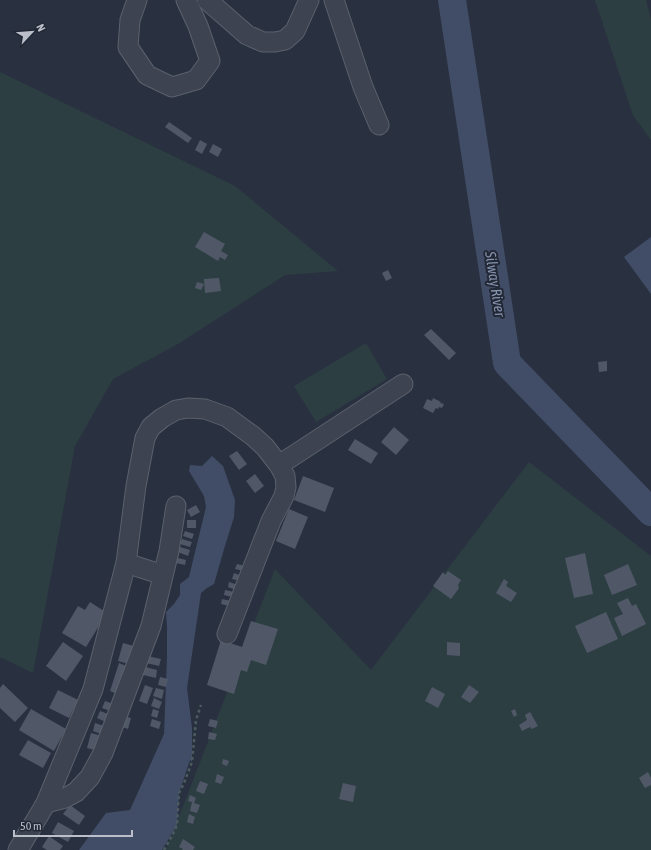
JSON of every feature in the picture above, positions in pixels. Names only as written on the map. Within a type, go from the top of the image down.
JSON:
[{"type":"street","points":[[137,0],[130,20],[128,47],[148,75],[172,87],[196,80],[210,61],[198,26],[186,0]]},
{"type":"street","points":[[207,0],[248,35],[263,42],[285,40],[295,31],[309,0]]},
{"type":"street","points":[[334,0],[363,87],[379,125]]},
{"type":"street","points":[[279,465],[402,384]]},
{"type":"street","points":[[18,850],[46,802],[93,689],[126,563],[136,486],[145,438],[151,427],[162,418],[176,410],[188,408],[205,409],[226,417],[253,436],[265,447],[279,465],[285,476],[286,487],[284,496],[266,533],[227,634]]},
{"type":"street","points":[[46,802],[65,798],[76,792],[90,777],[103,753],[151,626],[169,551],[176,506]]},
{"type":"street","points":[[126,563],[163,575]]},
{"type":"path","points":[[164,850],[176,825],[179,793],[192,762],[196,720],[201,705]]},
{"type":"shaded area","points":[[595,0],[646,0],[651,20],[651,140],[633,115]]},
{"type":"shaded area","points":[[0,72],[235,186],[338,271],[285,275],[178,344],[113,379],[75,446],[33,673],[0,657]]},
{"type":"shaded area","points":[[366,343],[387,379],[316,422],[294,386]]},
{"type":"shaded area","points":[[529,462],[651,556],[651,850],[166,850],[275,569],[371,670]]},
{"type":"water","points":[[651,237],[651,294],[624,257]]},
{"type":"water","points":[[212,456],[223,466],[235,500],[234,517],[214,584],[201,593],[187,688],[192,728],[192,762],[190,760],[179,793],[177,825],[162,850],[79,850],[106,813],[130,810],[164,734],[167,657],[166,612],[180,595],[180,584],[189,577],[206,507],[204,496],[189,471],[190,465],[202,466]]},
{"type":"building","points":[[169,122],[192,138],[188,143],[165,127]]},
{"type":"building","points":[[200,140],[207,144],[202,154],[195,150]]},
{"type":"building","points":[[213,144],[222,149],[218,157],[209,152]]},
{"type":"building","points":[[204,232],[225,244],[221,251],[228,255],[225,260],[220,257],[218,261],[195,247]]},
{"type":"building","points":[[388,270],[392,278],[386,281],[382,273]]},
{"type":"building","points":[[219,278],[221,291],[205,293],[204,279]]},
{"type":"building","points":[[197,282],[204,284],[201,290],[195,288]]},
{"type":"building","points":[[431,329],[456,353],[449,360],[424,335]]},
{"type":"building","points":[[607,361],[607,371],[599,372],[598,362]]},
{"type":"building","points":[[433,398],[444,404],[442,408],[436,408],[433,413],[423,408],[427,399],[432,401]]},
{"type":"building","points":[[394,427],[409,440],[396,455],[381,442]]},
{"type":"building","points":[[355,439],[378,453],[371,464],[348,450]]},
{"type":"building","points":[[237,451],[247,464],[239,470],[229,456]]},
{"type":"building","points":[[255,474],[264,486],[255,493],[246,481]]},
{"type":"building","points":[[303,476],[334,488],[325,512],[294,500]]},
{"type":"building","points":[[196,505],[200,512],[191,517],[187,510]]},
{"type":"building","points":[[289,509],[308,517],[295,549],[276,541]]},
{"type":"building","points":[[187,520],[196,520],[196,528],[187,528]]},
{"type":"building","points":[[185,531],[194,534],[192,539],[183,536]]},
{"type":"building","points":[[182,539],[192,542],[190,547],[180,544]]},
{"type":"building","points":[[180,547],[190,550],[188,556],[178,552]]},
{"type":"building","points":[[585,553],[593,594],[574,598],[565,558]]},
{"type":"building","points":[[178,558],[186,560],[185,565],[176,563]]},
{"type":"building","points":[[237,564],[245,566],[244,571],[235,569]]},
{"type":"building","points":[[628,564],[637,585],[612,595],[604,575]]},
{"type":"building","points":[[448,571],[461,580],[458,585],[459,588],[451,599],[433,586],[443,572],[445,575]]},
{"type":"building","points":[[234,573],[242,576],[241,581],[232,579]]},
{"type":"building","points":[[504,579],[508,582],[506,586],[517,593],[511,602],[496,593]]},
{"type":"building","points":[[229,582],[238,585],[236,590],[228,587]]},
{"type":"building","points":[[225,590],[234,592],[232,597],[224,595]]},
{"type":"building","points":[[628,598],[632,606],[636,604],[646,624],[622,636],[614,618],[623,614],[617,603]]},
{"type":"building","points":[[222,599],[231,601],[229,606],[221,604]]},
{"type":"building","points":[[90,602],[107,613],[86,647],[62,633],[78,606],[85,610]]},
{"type":"building","points":[[606,612],[618,639],[587,653],[575,626]]},
{"type":"building","points":[[251,621],[278,629],[266,665],[251,660],[247,672],[241,670],[234,694],[207,685],[221,640],[242,647]]},
{"type":"building","points":[[63,642],[83,656],[66,681],[46,666]]},
{"type":"building","points":[[447,642],[460,643],[460,656],[447,655]]},
{"type":"building","points":[[123,643],[137,647],[133,665],[118,661]]},
{"type":"building","points":[[143,655],[161,659],[159,666],[142,662]]},
{"type":"building","points":[[119,663],[131,668],[122,696],[110,691]]},
{"type":"building","points":[[141,666],[157,670],[156,678],[139,674]]},
{"type":"building","points":[[160,677],[168,679],[166,687],[158,685]]},
{"type":"building","points":[[3,684],[28,708],[15,722],[0,708],[0,688]]},
{"type":"building","points":[[145,685],[153,688],[147,704],[139,701]]},
{"type":"building","points":[[469,685],[479,692],[470,703],[461,697]]},
{"type":"building","points":[[432,687],[445,694],[438,708],[425,701]]},
{"type":"building","points":[[156,688],[164,690],[162,699],[153,696]]},
{"type":"building","points":[[58,690],[78,700],[69,718],[49,708]]},
{"type":"building","points":[[154,698],[162,702],[159,709],[151,706]]},
{"type":"building","points":[[105,701],[116,705],[113,712],[102,708]]},
{"type":"building","points":[[31,709],[66,729],[54,751],[19,730]]},
{"type":"building","points":[[153,709],[159,711],[157,718],[151,716]]},
{"type":"building","points":[[515,709],[517,715],[514,717],[511,711]]},
{"type":"building","points":[[100,711],[111,715],[108,723],[97,718]]},
{"type":"building","points":[[530,712],[538,726],[532,729],[530,727],[522,731],[519,725],[527,720],[525,715]]},
{"type":"building","points":[[123,716],[131,718],[128,729],[120,726]]},
{"type":"building","points":[[152,719],[161,722],[159,729],[150,726]]},
{"type":"building","points":[[210,719],[218,721],[216,728],[208,726]]},
{"type":"building","points":[[95,723],[107,727],[104,735],[93,731]]},
{"type":"building","points":[[209,732],[217,734],[215,740],[208,739]]},
{"type":"building","points":[[91,733],[102,736],[98,751],[87,748]]},
{"type":"building","points":[[28,740],[51,753],[43,768],[19,755]]},
{"type":"building","points":[[223,759],[229,761],[227,766],[222,764]]},
{"type":"building","points":[[648,772],[651,778],[651,785],[645,788],[639,778]]},
{"type":"building","points":[[217,774],[224,777],[221,784],[215,782]]},
{"type":"building","points":[[200,781],[208,784],[204,794],[196,791]]},
{"type":"building","points":[[343,783],[356,786],[353,802],[339,799]]},
{"type":"building","points":[[190,795],[196,798],[194,803],[200,805],[197,813],[190,811],[192,802],[188,801]]},
{"type":"building","points":[[70,805],[85,816],[79,825],[63,814]]},
{"type":"building","points":[[189,814],[195,817],[193,824],[187,822]]},
{"type":"building","points":[[58,822],[74,831],[68,842],[52,833]]},
{"type":"building","points":[[49,836],[63,846],[60,850],[47,850],[42,847]]},
{"type":"building","points":[[183,839],[195,847],[193,850],[182,850],[183,849],[179,847]]},
{"type":"waterway","name":"Silway River","points":[[452,0],[507,363],[651,512]]}]
